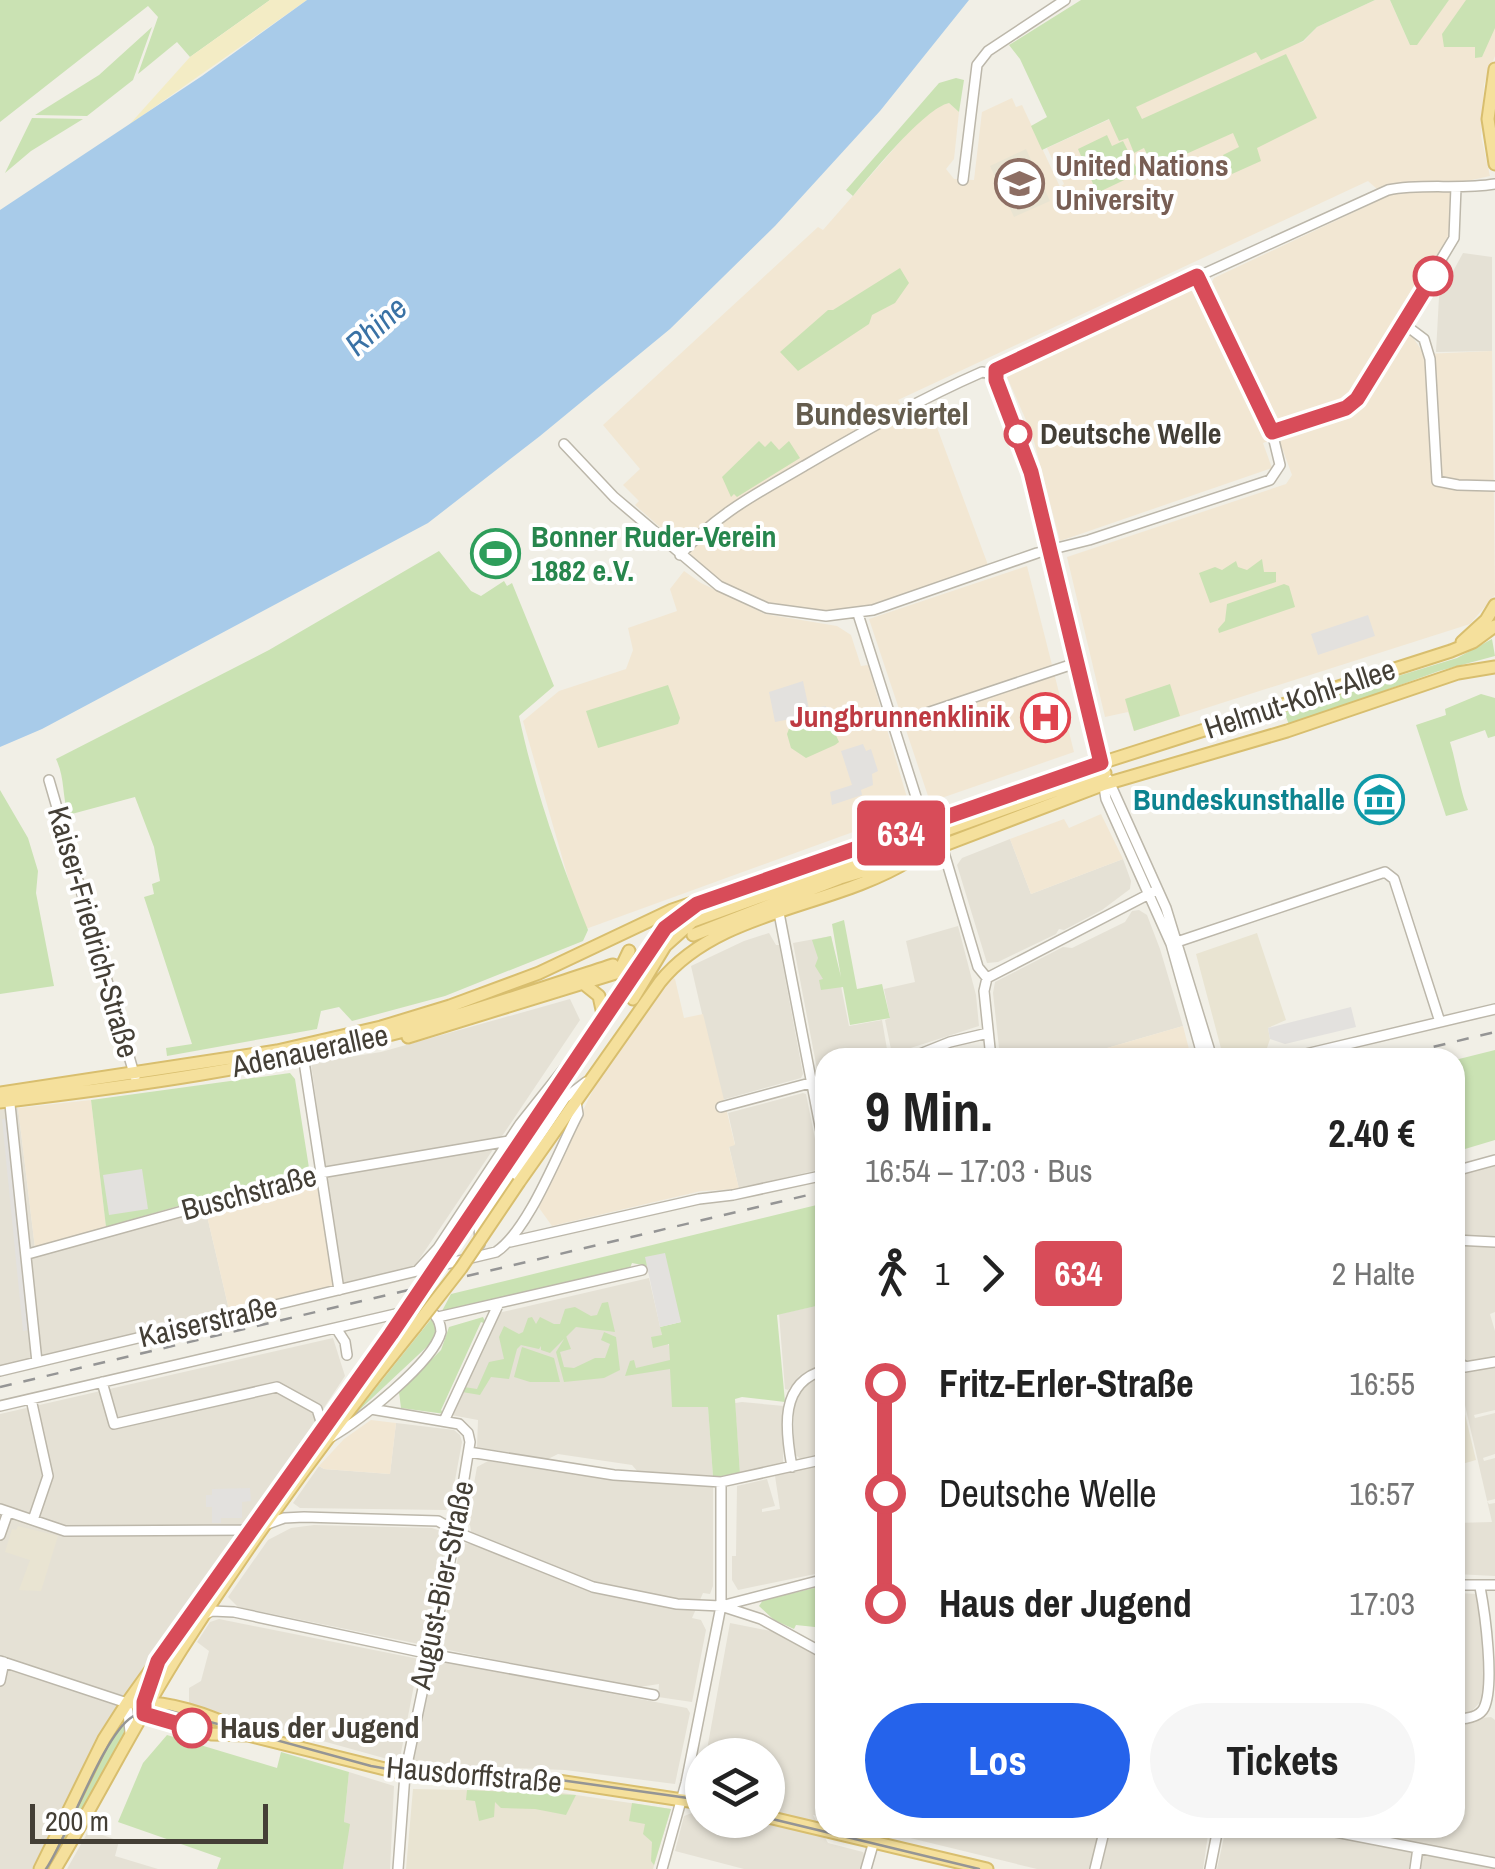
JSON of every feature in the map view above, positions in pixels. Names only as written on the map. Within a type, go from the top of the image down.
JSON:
[{"type":"main road","points":[[1495,70],[1488,119],[1495,164]]},
{"type":"main road","points":[[1451,651],[1476,630],[1495,606]]},
{"type":"main road","name":"Helmut-Kohl-Allee","points":[[1104,776],[1451,651],[1473,642],[1495,626]]},
{"type":"main road","name":"Helmut-Kohl-Allee","points":[[1104,776],[1287,731],[1458,673],[1495,667]]},
{"type":"main road","points":[[633,999],[665,946],[693,920],[1104,776]]},
{"type":"main road","points":[[40,1869],[104,1739],[127,1703],[235,1553],[260,1526],[281,1514],[286,1497],[324,1427],[415,1327],[461,1268],[666,974],[690,950],[901,866],[918,855],[934,835],[1104,776]]},
{"type":"main road","points":[[840,878],[929,842],[934,835]]},
{"type":"main road","name":"Adenauerallee","points":[[136,1079],[368,1031],[450,1006],[538,973],[672,910],[934,835]]},
{"type":"main road","points":[[693,935],[840,878],[918,855]]},
{"type":"main road","points":[[55,1869],[146,1706],[221,1590],[284,1482],[391,1334],[665,928],[697,904]]},
{"type":"main road","points":[[602,942],[628,951],[636,970],[626,1030]]},
{"type":"main road","points":[[350,1044],[398,1040],[584,984],[619,972],[628,951]]},
{"type":"main road","name":"Adenauerallee","points":[[5,1097],[303,1055],[481,1008],[613,965]]},
{"type":"main road","points":[[584,984],[598,996],[604,1020]]},
{"type":"main road","points":[[281,1514],[284,1482]]},
{"type":"main road","points":[[146,1706],[158,1661]]},
{"type":"main road","name":"Hausdorffstraße","points":[[127,1703],[216,1720],[248,1735],[405,1774],[558,1781],[685,1800]]},
{"type":"main road","points":[[785,1820],[815,1827]]},
{"type":"main road","points":[[865,1838],[987,1869]]},
{"type":"street","points":[[964,180],[976,73],[988,50],[1065,0]]},
{"type":"street","points":[[996,374],[1003,365],[1388,190],[1414,185],[1456,188],[1495,184]]},
{"type":"street","points":[[1272,432],[1352,404],[1454,238],[1456,188]]},
{"type":"street","points":[[564,444],[614,497],[680,555],[733,594],[767,608],[826,616],[858,614],[1270,480],[1280,465],[1272,432],[1197,276]]},
{"type":"street","points":[[1404,324],[1424,339],[1428,348],[1436,481],[1495,486]]},
{"type":"street","points":[[680,555],[700,532],[754,493],[903,408],[982,372],[996,374]]},
{"type":"street","points":[[996,374],[1031,472],[1104,776],[1154,891],[1209,1048]]},
{"type":"street","points":[[858,614],[978,967],[987,978]]},
{"type":"street","points":[[894,724],[1076,662]]},
{"type":"street","name":"Kaiser-Friedrich-Straße","points":[[50,780],[136,1079]]},
{"type":"street","points":[[1174,943],[1385,872],[1394,879],[1440,1022]]},
{"type":"street","points":[[990,1048],[984,991],[987,978],[1154,891]]},
{"type":"street","points":[[779,913],[815,1094]]},
{"type":"street","points":[[1174,943],[1200,1048]]},
{"type":"street","points":[[1331,1048],[1495,1009]]},
{"type":"street","points":[[936,1048],[988,1033]]},
{"type":"street","points":[[416,1272],[438,1248],[550,1083],[584,1049]]},
{"type":"street","points":[[303,1055],[342,1290]]},
{"type":"street","points":[[482,1256],[479,1226],[565,1098],[593,1076]]},
{"type":"street","points":[[721,1107],[813,1082]]},
{"type":"street","points":[[5,1097],[40,1362]]},
{"type":"street","points":[[479,1237],[505,1246],[523,1224],[578,1114],[576,1102]]},
{"type":"street","name":"Buschstraße","points":[[28,1254],[320,1173],[509,1141]]},
{"type":"street","points":[[474,1147],[486,1151],[496,1161]]},
{"type":"street","points":[[1465,1168],[1495,1160]]},
{"type":"street","name":"Kaiserstraße","points":[[0,1371],[444,1266],[535,1237],[699,1198],[722,1197],[815,1177]]},
{"type":"street","points":[[523,1224],[535,1237]]},
{"type":"street","points":[[1465,1240],[1495,1242]]},
{"type":"street","points":[[438,1248],[437,1258],[444,1266]]},
{"type":"street","points":[[438,1317],[642,1270]]},
{"type":"street","points":[[371,1409],[444,1421],[500,1303]]},
{"type":"street","points":[[0,1406],[102,1382],[336,1328],[417,1308],[426,1308],[438,1317],[441,1332],[436,1346],[371,1409],[324,1427],[317,1409],[277,1387],[114,1424],[102,1382]]},
{"type":"street","points":[[336,1328],[345,1342],[347,1355]]},
{"type":"street","points":[[1465,1368],[1495,1362]]},
{"type":"street","points":[[792,1467],[788,1432],[791,1398],[805,1377],[815,1374]]},
{"type":"street","points":[[390,1392],[399,1416]]},
{"type":"street","points":[[31,1399],[48,1476],[34,1520]]},
{"type":"street","name":"August-Bier-Straße","points":[[398,1869],[405,1774],[469,1452],[464,1427],[444,1421]]},
{"type":"street","points":[[469,1452],[614,1476],[721,1482],[815,1461]]},
{"type":"street","points":[[662,1869],[682,1799],[722,1606],[721,1482]]},
{"type":"street","points":[[286,1497],[290,1510],[304,1517]]},
{"type":"street","points":[[0,1535],[4,1510],[65,1531],[220,1531],[260,1526]]},
{"type":"street","points":[[281,1514],[438,1521],[593,1587],[677,1604],[722,1606],[762,1619],[815,1648]]},
{"type":"street","points":[[220,1531],[235,1553]]},
{"type":"street","points":[[722,1606],[815,1582]]},
{"type":"street","points":[[1465,1586],[1495,1585]]},
{"type":"street","points":[[1465,1717],[1478,1714],[1487,1698],[1488,1640],[1480,1587]]},
{"type":"street","points":[[221,1590],[224,1604],[234,1612]]},
{"type":"street","points":[[204,1615],[212,1611],[234,1612],[430,1654],[654,1695]]},
{"type":"street","points":[[0,1681],[2,1661],[127,1703],[130,1739]]},
{"type":"street","points":[[1096,1869],[1103,1838]]},
{"type":"street","points":[[1210,1869],[1216,1838]]},
{"type":"street","points":[[1366,1838],[1495,1863]]},
{"type":"street","points":[[866,1869],[874,1840]]},
{"type":"street","points":[[1415,1869],[1418,1848]]},
{"type":"shaded area","points":[[1375,0],[1390,0],[1410,45],[1416,45],[1449,0],[1495,0],[1495,56],[1484,84],[1481,136],[1490,176],[1454,184],[1453,228],[1400,326],[1410,333],[1424,354],[1492,351],[1495,595],[1470,624],[1134,731],[1128,712],[1105,717],[1067,557],[1286,484],[1292,475],[1278,437],[1263,443],[1272,468],[1060,541],[1032,434],[1007,377],[1011,371],[1192,287],[1242,389],[1256,384],[1211,284],[1214,278],[1386,197],[1368,181],[898,400],[906,416],[929,406],[988,565],[865,609],[808,611],[767,603],[726,586],[635,505],[639,501],[623,485],[640,469],[603,425],[818,227],[823,230],[913,127],[939,105],[949,103],[959,112],[954,159],[946,169],[954,179],[974,180],[982,112],[1012,98],[1016,107],[1022,105],[1060,187],[1064,184],[1047,148],[1110,119],[1119,140],[1128,137],[1135,152],[1144,148],[1135,107],[1257,51],[1303,42],[1317,27]]},
{"type":"shaded area","name":"United Nations University","points":[[1026,149],[1050,201],[1014,217],[990,166]]},
{"type":"shaded area","points":[[1463,253],[1492,257],[1492,351],[1436,352],[1439,297]]},
{"type":"shaded area","points":[[1027,566],[1074,752],[930,802],[869,619]]},
{"type":"shaded area","points":[[684,571],[765,614],[837,626],[851,635],[861,666],[868,665],[911,811],[583,930],[523,721],[559,691],[626,669],[633,650],[628,628],[677,611],[670,589]]},
{"type":"shaded area","points":[[1368,615],[1375,636],[1318,655],[1311,634]]},
{"type":"shaded area","points":[[803,681],[809,709],[826,706],[827,712],[775,722],[769,692]]},
{"type":"shaded area","points":[[863,744],[866,751],[871,749],[878,771],[872,774],[873,785],[861,790],[862,795],[832,805],[830,792],[852,785],[841,751]]},
{"type":"shaded area","points":[[1101,814],[1123,859],[1031,894],[1010,839],[1064,819],[1069,828]]},
{"type":"shaded area","points":[[1010,839],[1031,894],[1123,859],[1130,889],[1102,910],[1064,930],[1059,929],[998,962],[987,963],[957,865],[962,858]]},
{"type":"shaded area","points":[[1132,911],[1147,915],[1183,1026],[1107,1048],[999,1048],[995,982],[1063,947],[1072,948],[1125,922]]},
{"type":"shaded area","points":[[958,926],[976,995],[979,1026],[911,1048],[891,1048],[884,989],[915,982],[906,941]]},
{"type":"shaded area","points":[[769,933],[779,945],[803,1074],[801,1078],[722,1100],[691,966]]},
{"type":"shaded area","points":[[1257,933],[1286,1020],[1268,1028],[1267,1048],[1221,1048],[1196,954]]},
{"type":"shaded area","points":[[831,936],[849,1026],[882,1020],[887,1048],[815,1048],[815,1058],[793,943]]},
{"type":"shaded area","points":[[669,976],[675,979],[684,1018],[703,1014],[735,1145],[729,1147],[739,1189],[701,1191],[552,1226],[537,1205],[593,1090]]},
{"type":"shaded area","points":[[570,999],[580,1020],[414,1267],[341,1284],[311,1063],[381,1052]]},
{"type":"shaded area","points":[[1351,1007],[1356,1027],[1285,1044],[1270,1039],[1268,1028]]},
{"type":"shaded area","points":[[1183,1026],[1189,1048],[1107,1048]]},
{"type":"shaded area","points":[[806,1094],[815,1139],[815,1170],[739,1189],[729,1146],[735,1144],[728,1113]]},
{"type":"shaded area","points":[[91,1100],[106,1227],[35,1248],[18,1108]]},
{"type":"shaded area","points":[[18,1108],[35,1248],[204,1203],[230,1314],[0,1368],[0,1110]]},
{"type":"shaded area","points":[[9,1118],[30,1330],[23,1331],[2,1119]]},
{"type":"shaded area","points":[[1495,1162],[1495,1237],[1465,1236],[1465,1170]]},
{"type":"shaded area","points":[[142,1169],[148,1209],[109,1215],[103,1175]]},
{"type":"shaded area","points":[[316,1169],[333,1286],[230,1314],[204,1203]]},
{"type":"shaded area","points":[[1465,1246],[1495,1247],[1495,1312],[1490,1314],[1495,1331],[1495,1360],[1465,1363]]},
{"type":"shaded area","points":[[665,1253],[681,1322],[660,1327],[645,1257]]},
{"type":"shaded area","points":[[649,1278],[662,1335],[708,1406],[713,1477],[638,1472],[632,1465],[558,1454],[548,1459],[477,1447],[478,1420],[451,1415],[498,1313]]},
{"type":"shaded area","points":[[815,1306],[815,1369],[800,1375],[788,1390],[785,1389],[779,1314]]},
{"type":"shaded area","points":[[333,1338],[345,1376],[229,1551],[107,1724],[32,1869],[0,1869],[0,1414]]},
{"type":"shaded area","points":[[1495,1366],[1495,1410],[1474,1415],[1475,1418],[1495,1413],[1495,1454],[1483,1458],[1495,1458],[1495,1499],[1487,1501],[1465,1405],[1465,1373]]},
{"type":"shaded area","points":[[815,1379],[815,1456],[801,1459],[794,1454],[794,1402],[800,1388]]},
{"type":"shaded area","points":[[735,1403],[784,1406],[783,1463],[740,1474]]},
{"type":"shaded area","points":[[1465,1414],[1476,1460],[1465,1463]]},
{"type":"shaded area","points":[[371,1420],[396,1423],[390,1474],[319,1466],[344,1439]]},
{"type":"shaded area","points":[[396,1423],[454,1430],[460,1435],[451,1502],[446,1510],[300,1508],[293,1503],[319,1466],[390,1474]]},
{"type":"shaded area","points":[[488,1461],[605,1479],[713,1487],[713,1586],[710,1594],[703,1593],[692,1618],[701,1620],[706,1630],[692,1702],[658,1697],[659,1684],[633,1688],[439,1648],[461,1543],[473,1544],[470,1525],[462,1522],[467,1498],[477,1467]]},
{"type":"shaded area","points":[[815,1466],[815,1574],[738,1590],[732,1580],[737,1486],[767,1479],[775,1506],[762,1512],[780,1509],[775,1476]]},
{"type":"shaded area","points":[[250,1488],[251,1501],[242,1502],[242,1518],[221,1518],[221,1523],[212,1523],[212,1507],[206,1507],[206,1495],[212,1495],[212,1489]]},
{"type":"shaded area","points":[[1487,1501],[1495,1503],[1495,1576],[1465,1574],[1465,1523],[1492,1522]]},
{"type":"shaded area","points":[[18,1526],[58,1536],[41,1591],[19,1590],[30,1560],[5,1552],[12,1529]]},
{"type":"shaded area","points":[[291,1528],[432,1528],[444,1532],[447,1539],[424,1642],[238,1607],[228,1597],[268,1540]]},
{"type":"shaded area","points":[[1465,1593],[1478,1594],[1486,1642],[1482,1700],[1472,1711],[1465,1712]]},
{"type":"shaded area","points":[[219,1619],[419,1659],[400,1758],[391,1760],[189,1704],[189,1688],[201,1681],[209,1651],[197,1642],[210,1622]]},
{"type":"shaded area","points":[[730,1623],[771,1631],[815,1655],[815,1838],[863,1852],[862,1869],[744,1869],[675,1851],[684,1816],[685,1838],[785,1838],[785,1738],[709,1738]]},
{"type":"shaded area","points":[[445,1662],[687,1708],[690,1713],[675,1784],[565,1770],[416,1764],[413,1761],[434,1665]]},
{"type":"shaded area","points":[[1465,1720],[1495,1720],[1495,1862],[1488,1866],[1495,1869],[1217,1869],[1224,1838],[1465,1838]]},
{"type":"shaded area","points":[[349,1772],[394,1786],[390,1869],[343,1869],[349,1825],[344,1822]]},
{"type":"shaded area","points":[[413,1789],[556,1792],[671,1809],[653,1869],[406,1869]]},
{"type":"shaded area","points":[[89,1830],[119,1841],[115,1856],[158,1869],[67,1869]]},
{"type":"shaded area","points":[[910,1838],[1098,1838],[1090,1869],[1037,1869]]},
{"type":"shaded area","points":[[1109,1838],[1208,1838],[1203,1869],[1101,1869]]},
{"type":"green space","points":[[0,0],[270,0],[190,57],[177,42],[138,74],[158,17],[148,6],[0,122]]},
{"type":"green space","points":[[1081,0],[1375,0],[1317,27],[1303,41],[1261,60],[1256,52],[1136,107],[1142,119],[1286,54],[1317,118],[1257,148],[1261,161],[1232,174],[1223,155],[1239,147],[1233,133],[1157,167],[1144,148],[1134,153],[1128,138],[1119,141],[1109,119],[1042,150],[1031,126],[1047,117],[1020,59],[1009,45]]},
{"type":"green space","points":[[1390,0],[1449,0],[1417,45],[1410,45]]},
{"type":"green space","points":[[1466,0],[1495,0],[1495,28],[1482,57],[1475,58],[1475,47],[1444,47],[1442,34]]},
{"type":"green space","points":[[152,27],[133,80],[87,116],[35,115],[99,75]]},
{"type":"green space","points":[[964,80],[959,112],[949,103],[939,107],[899,143],[853,196],[846,190],[939,83]]},
{"type":"green space","points":[[32,118],[83,119],[31,151],[5,173]]},
{"type":"green space","points":[[1107,135],[1112,146],[1123,141],[1139,173],[1097,193],[1078,149]]},
{"type":"green space","points":[[900,268],[909,283],[895,303],[872,315],[869,324],[798,371],[780,352],[828,310]]},
{"type":"green space","points":[[759,441],[765,447],[771,441],[779,450],[789,441],[800,458],[731,497],[722,477]]},
{"type":"green space","points":[[439,551],[471,591],[481,596],[504,581],[507,586],[512,583],[554,686],[519,716],[549,825],[588,930],[583,941],[445,996],[352,1021],[339,1007],[321,1011],[317,1029],[167,1056],[166,1048],[192,1044],[144,897],[154,894],[152,884],[160,881],[154,847],[135,797],[68,815],[56,759],[269,650]]},
{"type":"green space","points":[[1262,559],[1264,572],[1276,572],[1276,582],[1210,603],[1199,573],[1215,567],[1222,570],[1236,561],[1238,567],[1247,570]]},
{"type":"green space","points":[[1284,584],[1289,586],[1295,607],[1219,633],[1227,604]]},
{"type":"green space","points":[[1492,639],[1495,656],[1439,671],[1289,725],[1284,711],[1457,658]]},
{"type":"green space","points":[[1170,684],[1180,716],[1134,731],[1125,699]]},
{"type":"green space","points":[[668,685],[680,718],[678,724],[598,748],[586,711]]},
{"type":"green space","points":[[1481,694],[1495,698],[1495,736],[1488,738],[1485,730],[1450,742],[1468,810],[1446,816],[1416,725],[1446,715],[1445,709]]},
{"type":"green space","points":[[829,720],[839,742],[835,745],[806,758],[791,748],[787,734],[790,726]]},
{"type":"green space","points":[[0,790],[28,838],[38,871],[36,893],[54,986],[0,994]]},
{"type":"green space","points":[[844,920],[857,989],[882,984],[890,1018],[850,1025],[843,987],[821,990],[819,980],[823,979],[815,966],[818,958],[812,940],[831,936],[841,977],[832,924]]},
{"type":"green space","points":[[1495,1050],[1495,1140],[1465,1149],[1465,1058]]},
{"type":"green space","points":[[290,1073],[295,1079],[309,1168],[106,1227],[91,1100]]},
{"type":"green space","points":[[815,1205],[815,1306],[777,1315],[785,1402],[735,1399],[740,1474],[713,1477],[708,1407],[672,1407],[670,1369],[625,1376],[630,1361],[634,1360],[636,1368],[670,1360],[669,1344],[653,1348],[651,1337],[662,1335],[660,1327],[681,1322],[647,1266],[632,1263],[630,1268],[442,1311],[451,1294]]},
{"type":"green space","points":[[608,1302],[615,1332],[576,1327],[550,1353],[541,1350],[541,1346],[539,1349],[521,1345],[509,1379],[491,1377],[480,1395],[462,1392],[464,1387],[477,1389],[489,1362],[504,1359],[499,1337],[504,1326],[519,1334],[528,1318],[532,1317],[536,1324],[540,1317],[560,1324],[565,1309],[575,1307],[591,1316],[597,1315],[602,1303]]},
{"type":"green space","points":[[483,1317],[486,1324],[481,1322],[441,1410],[445,1414],[401,1408],[399,1392],[441,1350],[449,1327]]},
{"type":"green space","points":[[432,1318],[436,1329],[432,1342],[355,1414]]},
{"type":"green space","points":[[604,1332],[616,1337],[620,1370],[604,1378],[564,1382],[556,1352],[566,1336],[571,1349],[560,1352],[564,1367],[574,1368],[595,1358],[605,1358],[610,1344],[601,1340]]},
{"type":"green space","points":[[522,1347],[554,1358],[560,1382],[530,1382],[514,1377]]},
{"type":"green space","points":[[815,1588],[815,1627],[796,1625],[794,1629],[774,1620],[759,1606],[763,1600]]},
{"type":"green space","points":[[118,1725],[125,1726],[127,1731],[56,1862],[51,1864],[48,1862]]},
{"type":"green space","points":[[167,1735],[277,1768],[281,1752],[349,1772],[344,1822],[350,1824],[343,1869],[217,1869],[221,1858],[118,1822],[143,1763]]},
{"type":"green space","points":[[467,1790],[576,1795],[566,1815],[501,1808],[495,1802],[494,1817],[479,1821],[475,1801],[466,1800]]},
{"type":"green space","points":[[632,1803],[671,1809],[654,1865],[652,1842],[643,1834],[645,1824],[629,1821]]},
{"type":"sand","points":[[270,0],[307,0],[129,125],[190,57]]},
{"type":"water","name":"Rhine","points":[[307,0],[969,0],[880,111],[775,226],[670,329],[428,523],[42,729],[0,747],[0,210],[202,76]]},
{"type":"tram line","points":[[46,1869],[98,1764],[121,1727],[132,1717],[150,1710],[170,1711],[405,1772],[546,1778],[685,1798]]},
{"type":"tram line","points":[[785,1822],[815,1829]]},
{"type":"tram line","points":[[851,1838],[979,1869]]},
{"type":"railway","points":[[1429,1048],[1495,1032]]},
{"type":"railway","points":[[0,1387],[815,1193]]},
{"type":"bus line","name":"634","points":[[192,1728],[144,1714],[144,1702],[158,1661],[391,1334],[665,928],[697,904],[1101,763],[1031,472],[996,380],[996,370],[1197,276],[1272,432],[1346,408],[1357,399],[1433,276]]},
{"type":"place","name":"United Nations University","points":[[1020,183]]},
{"type":"place","name":"Deutsche Welle","points":[[1018,434]]},
{"type":"place","name":"Bonner Ruder-Verein 1882 e.V.","points":[[496,554]]},
{"type":"place","name":"Jungbrunnenklinik","points":[[1045,717]]},
{"type":"place","name":"Bundeskunsthalle","points":[[1380,800]]},
{"type":"place","name":"Haus der Jugend","points":[[192,1728]]},
{"type":"district","name":"Bundesviertel","points":[[882,414]]}]
